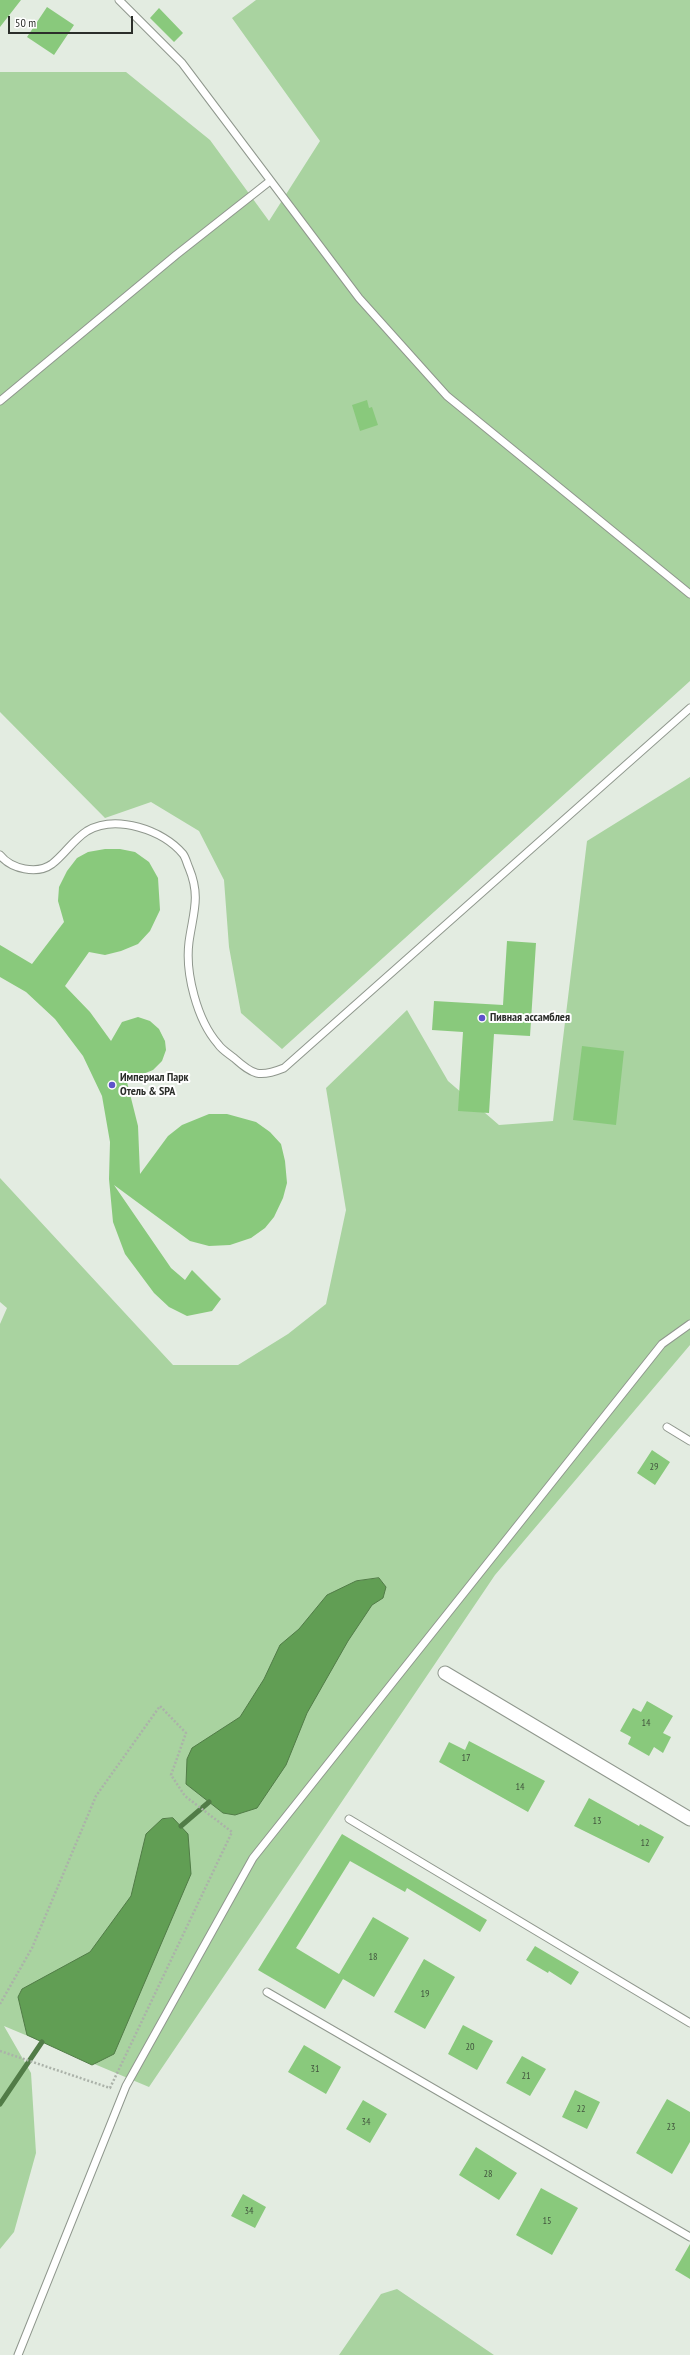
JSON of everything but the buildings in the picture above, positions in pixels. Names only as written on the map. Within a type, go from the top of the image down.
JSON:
[{"type":"street","points":[[445,1673],[690,1819]]},
{"type":"lane","points":[[119,0],[182,63],[270,182],[359,298],[447,396],[690,594]]},
{"type":"lane","points":[[0,401],[176,255],[270,182]]},
{"type":"lane","points":[[0,855],[4,861],[20,868],[36,870],[51,864],[72,842],[89,830],[110,825],[138,826],[161,835],[184,855],[195,884],[196,906],[189,943],[189,973],[198,1010],[218,1044],[251,1073],[268,1074],[284,1068],[690,708]]},
{"type":"lane","points":[[18,2355],[126,2086],[253,1858],[662,1344],[690,1324]]},
{"type":"lane","points":[[667,1426],[690,1441]]},
{"type":"lane","points":[[349,1819],[690,2023]]},
{"type":"lane","points":[[267,1992],[690,2237]]},
{"type":"path","points":[[0,2004],[32,1948],[96,1796],[160,1706],[186,1733],[172,1775],[185,1796],[232,1832],[110,2088],[0,2050]]},
{"type":"shaded area","points":[[256,0],[690,0],[690,681],[282,1049],[241,1013],[229,947],[224,880],[199,831],[151,802],[105,818],[0,712],[0,72],[126,72],[210,140],[269,221],[320,141],[232,18]]},
{"type":"shaded area","points":[[690,777],[690,1345],[495,1575],[149,2087],[4,2026],[31,2073],[36,2153],[14,2232],[0,2249],[0,1324],[7,1308],[0,1302],[0,1178],[173,1365],[238,1365],[288,1334],[326,1304],[346,1210],[326,1088],[407,1010],[448,1081],[499,1125],[553,1121],[587,841]]},
{"type":"shaded area","points":[[379,1578],[386,1587],[383,1598],[372,1605],[348,1641],[307,1713],[286,1765],[257,1808],[235,1815],[223,1813],[186,1784],[187,1759],[192,1748],[240,1717],[264,1679],[280,1645],[299,1629],[327,1595],[356,1581]]},
{"type":"shaded area","points":[[173,1818],[188,1834],[191,1874],[114,2054],[92,2065],[27,2035],[18,1997],[22,1989],[90,1952],[131,1896],[146,1834],[162,1819]]},
{"type":"shaded area","points":[[397,2289],[494,2355],[339,2355],[381,2294]]},
{"type":"waterway","points":[[181,1826],[209,1802]]},
{"type":"waterway","points":[[0,2104],[42,2042]]},
{"type":"place","name":"Пивная ассамблея","points":[[482,1018]]},
{"type":"place","name":"Империал Парк Отель & SPA","points":[[112,1085]]}]
